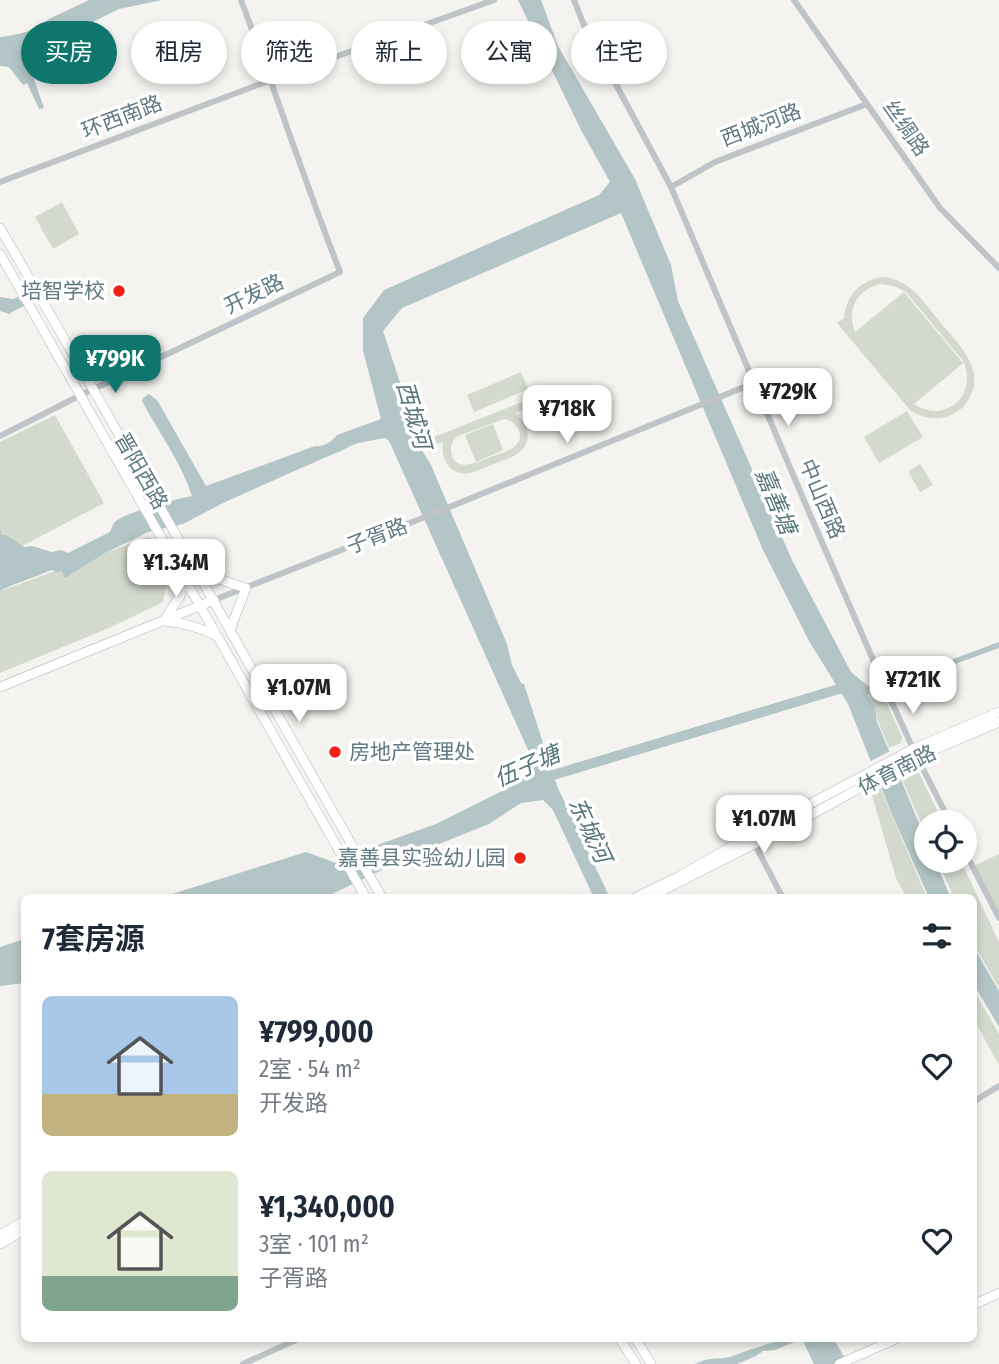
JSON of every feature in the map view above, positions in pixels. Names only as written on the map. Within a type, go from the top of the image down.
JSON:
[{"type":"main road","name":"晋阳西路","points":[[0,228],[95,390],[379,894]]},
{"type":"main road","name":"晋阳西路","points":[[0,254],[364,894]]},
{"type":"main road","points":[[197,570],[246,587],[230,630]]},
{"type":"main road","points":[[184,577],[180,596],[164,621],[194,626],[217,636]]},
{"type":"main road","name":"子胥路","points":[[0,687],[214,600]]},
{"type":"main road","name":"体育南路","points":[[642,894],[999,712]]},
{"type":"main road","name":"体育南路","points":[[915,753],[999,722]]},
{"type":"main road","name":"体育南路","points":[[655,894],[752,840]]},
{"type":"main road","points":[[0,1235],[21,1224]]},
{"type":"main road","points":[[0,1244],[21,1232]]},
{"type":"main road","points":[[977,1303],[999,1293]]},
{"type":"main road","points":[[622,1342],[636,1364]]},
{"type":"main road","points":[[638,1342],[651,1364]]},
{"type":"main road","points":[[839,1364],[889,1342]]},
{"type":"street","points":[[241,0],[249,21]]},
{"type":"street","name":"环西南路","points":[[337,56],[495,0]]},
{"type":"street","name":"中山西路","points":[[574,0],[583,23],[671,187],[888,694],[944,810]]},
{"type":"street","name":"丝绸路","points":[[794,0],[940,208],[999,268]]},
{"type":"street","name":"环西南路","points":[[0,182],[260,84]]},
{"type":"street","name":"开发路","points":[[0,436],[340,272],[272,84]]},
{"type":"street","name":"西城河路","points":[[671,187],[715,162],[867,104]]},
{"type":"street","name":"子胥路","points":[[214,600],[754,383]]},
{"type":"street","points":[[752,840],[781,894]]},
{"type":"street","points":[[976,873],[999,918]]},
{"type":"street","points":[[977,1100],[999,1086]]},
{"type":"street","points":[[243,1364],[291,1342]]},
{"type":"shaded area","points":[[89,0],[162,0],[119,9],[95,21],[46,21]]},
{"type":"shaded area","points":[[518,0],[541,0],[549,21],[528,21]]},
{"type":"shaded area","points":[[20,34],[21,82],[9,67],[0,66],[0,37]]},
{"type":"shaded area","points":[[557,43],[571,68],[571,84],[580,84],[635,179],[671,265],[678,301],[792,560],[851,672],[868,686],[915,673],[999,642],[999,648],[898,687],[867,695],[875,707],[877,722],[914,811],[914,864],[848,704],[809,641],[763,550],[621,213],[402,308],[383,331],[423,452],[431,465],[507,644],[512,665],[524,684],[557,786],[608,894],[592,894],[553,810],[543,800],[521,803],[489,824],[417,853],[332,894],[172,894],[306,852],[336,863],[366,849],[436,824],[520,782],[533,761],[389,441],[385,438],[355,444],[225,502],[183,524],[148,532],[103,554],[67,577],[64,577],[62,571],[51,570],[0,591],[0,529],[2,535],[24,547],[68,553],[110,532],[114,523],[121,518],[152,506],[192,496],[176,459],[142,401],[149,394],[157,400],[206,486],[324,445],[337,435],[381,419],[363,351],[363,318],[384,290],[599,195],[610,182],[557,80]]},
{"type":"shaded area","points":[[27,84],[36,84],[44,108],[39,109]]},
{"type":"shaded area","points":[[62,202],[79,234],[53,249],[35,217]]},
{"type":"shaded area","points":[[876,278],[894,279],[910,288],[968,357],[974,386],[968,400],[957,412],[935,419],[910,410],[837,323],[844,318],[851,295]],"holes":[[[881,284],[906,292],[963,361],[967,373],[963,395],[947,409],[926,410],[914,404],[963,363],[904,292],[855,332],[853,308],[860,296]]]},
{"type":"shaded area","points":[[57,281],[61,283],[59,288],[64,288],[66,292],[28,304],[9,314],[0,311],[0,297],[13,299]]},
{"type":"shaded area","points":[[521,372],[528,389],[474,412],[467,395]]},
{"type":"shaded area","points":[[527,400],[530,407],[515,413],[524,422],[528,433],[528,439],[522,449],[512,457],[473,472],[463,474],[452,469],[443,455],[443,442],[437,444],[434,437]],"holes":[[[504,419],[509,420],[520,434],[514,447],[466,465],[455,461],[451,447],[458,436]]]},
{"type":"shaded area","points":[[907,411],[923,437],[879,463],[864,437]]},
{"type":"shaded area","points":[[55,415],[104,503],[24,545],[0,553],[0,442]]},
{"type":"shaded area","points":[[493,424],[503,450],[476,462],[465,435]]},
{"type":"shaded area","points":[[920,464],[933,485],[920,492],[908,471]]},
{"type":"shaded area","points":[[149,537],[168,575],[163,602],[109,628],[0,673],[0,591]]},
{"type":"shaded area","points":[[881,690],[902,737],[901,743],[889,748],[875,707],[868,696]]},
{"type":"shaded area","points":[[915,771],[919,773],[937,810],[915,810],[901,777]]},
{"type":"shaded area","points":[[880,787],[914,873],[916,873],[925,894],[905,894],[896,878],[871,792]]},
{"type":"shaded area","points":[[999,854],[999,914],[977,872],[977,865]]},
{"type":"shaded area","points":[[918,873],[940,873],[949,894],[927,894]]},
{"type":"shaded area","points":[[943,873],[967,873],[976,894],[952,894]]},
{"type":"shaded area","points":[[977,895],[999,942],[999,988],[977,950]]},
{"type":"shaded area","points":[[21,940],[21,983],[0,986],[0,947]]},
{"type":"shaded area","points":[[977,953],[999,991],[999,1027],[977,990]]},
{"type":"shaded area","points":[[977,996],[999,1034],[999,1065],[977,1025]]},
{"type":"shaded area","points":[[776,1342],[795,1342],[775,1350],[763,1351],[737,1364],[695,1364],[730,1357]]},
{"type":"shaded area","points":[[803,1342],[836,1342],[848,1364],[814,1364]]},
{"type":"pier","points":[[892,750],[902,774],[877,787],[867,763]]},
{"type":"waterway","name":"伍子塘","points":[[540,779],[852,685]]},
{"type":"place","name":"培智学校","points":[[119,291]]},
{"type":"place","name":"房地产管理处","points":[[335,752]]},
{"type":"place","name":"嘉善县实验幼儿园","points":[[520,858]]},
{"type":"water label","name":"西城河","points":[[414,415]]},
{"type":"water label","name":"嘉善塘","points":[[776,501]]},
{"type":"water label","name":"东城河","points":[[590,830]]}]
